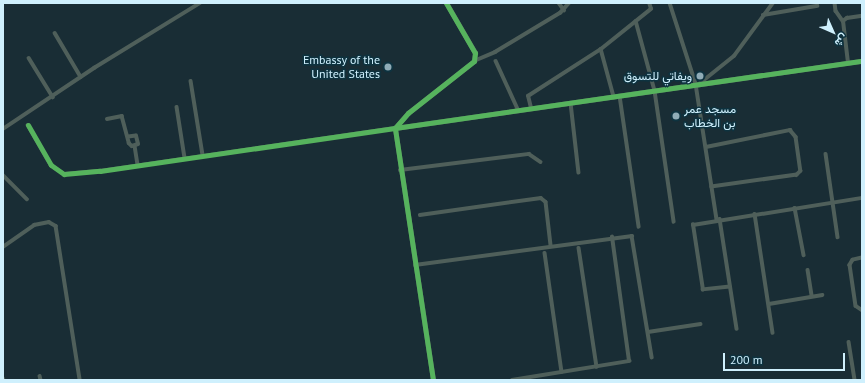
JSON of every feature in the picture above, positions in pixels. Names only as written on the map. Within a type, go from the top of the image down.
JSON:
[{"type":"street","points":[[3,129],[81,77],[200,3]]},
{"type":"street","points":[[446,3],[475,53],[474,60]]},
{"type":"street","points":[[559,3],[564,10]]},
{"type":"street","points":[[433,380],[400,170],[395,128],[408,113],[474,60],[495,52],[564,10],[569,3]]},
{"type":"street","points":[[530,108],[528,98],[530,94],[601,49],[651,9],[649,3]]},
{"type":"street","points":[[670,3],[698,84],[712,187],[737,329]]},
{"type":"street","points":[[698,84],[734,56],[773,3]]},
{"type":"street","points":[[836,3],[836,11],[843,21],[848,63]]},
{"type":"street","points":[[763,15],[818,6]]},
{"type":"street","points":[[843,21],[847,18],[862,16]]},
{"type":"street","points":[[636,21],[655,91],[674,222]]},
{"type":"street","points":[[55,33],[81,77]]},
{"type":"street","points":[[601,49],[614,97]]},
{"type":"street","points":[[29,58],[52,97]]},
{"type":"street","points":[[496,61],[518,110]]},
{"type":"street","points":[[28,125],[51,165],[64,174],[138,165],[862,61]]},
{"type":"street","points":[[191,81],[203,155]]},
{"type":"street","points":[[620,96],[639,227]]},
{"type":"street","points":[[571,103],[579,174]]},
{"type":"street","points":[[176,106],[185,158]]},
{"type":"street","points":[[107,119],[122,116],[129,137],[129,143],[135,146]]},
{"type":"street","points":[[706,147],[793,131],[802,171],[797,175],[712,187]]},
{"type":"street","points":[[129,137],[133,134],[138,137],[138,143],[135,146],[138,165]]},
{"type":"street","points":[[400,170],[529,154],[541,162]]},
{"type":"street","points":[[826,154],[838,237]]},
{"type":"street","points":[[3,174],[27,199]]},
{"type":"street","points":[[420,215],[541,198],[546,202],[551,245]]},
{"type":"street","points":[[730,287],[703,290],[692,225],[718,219],[862,198]]},
{"type":"street","points":[[795,208],[804,255]]},
{"type":"street","points":[[755,214],[773,333]]},
{"type":"street","points":[[3,247],[34,225],[49,222],[56,226],[80,380]]},
{"type":"street","points":[[415,265],[630,235],[635,238],[652,357]]},
{"type":"street","points":[[512,380],[627,362],[630,358],[612,237]]},
{"type":"street","points":[[579,248],[596,367]]},
{"type":"street","points":[[545,253],[562,372]]},
{"type":"street","points":[[862,258],[853,260],[850,265],[856,306],[862,310]]},
{"type":"street","points":[[808,270],[812,296]]},
{"type":"street","points":[[769,304],[822,295]]},
{"type":"street","points":[[648,332],[700,324]]},
{"type":"street","points":[[849,342],[855,380]]},
{"type":"cycle path","points":[[28,125],[51,165],[64,174],[100,171],[395,128],[408,113],[474,61],[475,53],[446,3]]},
{"type":"cycle path","points":[[433,380],[395,128],[862,61]]},
{"type":"place","name":"Embassy of the United States","points":[[388,67]]},
{"type":"place","name":"ويفاتي للتسوق","points":[[700,76]]},
{"type":"place","name":"مسجد عمر بن الخطاب","points":[[676,116]]}]
